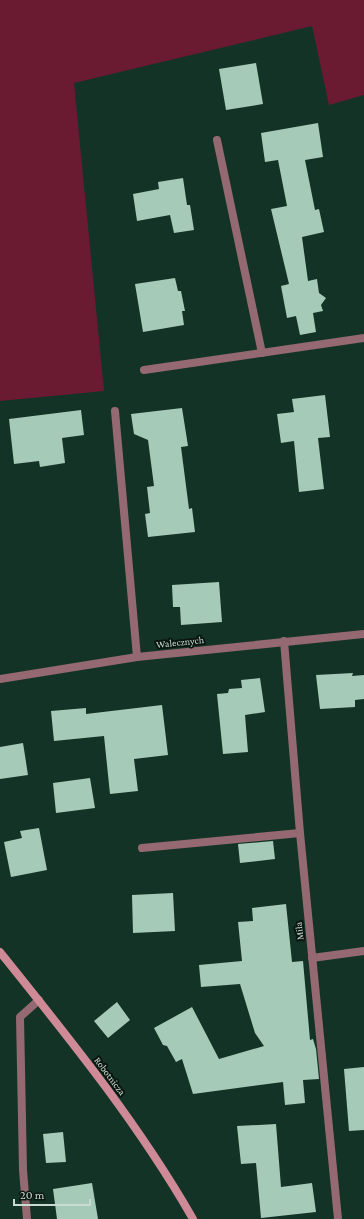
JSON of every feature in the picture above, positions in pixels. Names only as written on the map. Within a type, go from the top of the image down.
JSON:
[{"type":"street","points":[[217,140],[262,353]]},
{"type":"street","points":[[144,370],[364,338]]},
{"type":"street","points":[[115,411],[137,657]]},
{"type":"street","name":"Walecznych","points":[[0,679],[137,657],[364,634]]},
{"type":"street","name":"Miła","points":[[284,641],[300,833],[338,1219]]},
{"type":"street","points":[[142,848],[300,833]]},
{"type":"street","points":[[312,958],[364,951]]},
{"type":"street","name":"Robotnicza","points":[[0,952],[115,1099],[157,1161],[192,1219]]},
{"type":"street","points":[[26,1219],[23,1170],[20,1017],[39,1000]]},
{"type":"shaded area","points":[[0,0],[364,0],[364,95],[329,105],[312,26],[74,83],[104,391],[0,401]]},
{"type":"building","points":[[256,63],[263,104],[226,110],[219,69]]},
{"type":"building","points":[[318,123],[323,157],[305,160],[315,210],[319,209],[324,232],[302,237],[308,281],[317,279],[319,293],[326,298],[321,305],[323,311],[313,313],[316,332],[300,335],[296,316],[287,318],[281,286],[289,284],[271,209],[287,206],[278,160],[265,162],[261,133]]},
{"type":"building","points":[[183,178],[187,205],[190,205],[194,230],[174,233],[170,215],[137,221],[133,194],[159,189],[158,182]]},
{"type":"building","points":[[175,278],[178,291],[181,291],[185,311],[182,311],[184,325],[143,332],[135,284]]},
{"type":"building","points":[[325,395],[330,437],[318,438],[324,489],[299,492],[294,441],[281,443],[277,414],[294,412],[292,399]]},
{"type":"building","points":[[182,408],[188,446],[181,447],[189,509],[192,508],[195,532],[148,537],[145,514],[150,513],[147,487],[154,486],[148,440],[134,434],[131,414]]},
{"type":"building","points":[[81,410],[84,435],[62,438],[65,463],[40,467],[39,461],[14,464],[9,419]]},
{"type":"building","points":[[219,582],[222,622],[181,625],[180,607],[173,607],[172,585]]},
{"type":"building","points":[[353,673],[352,676],[364,675],[364,699],[355,700],[355,707],[320,709],[316,675]]},
{"type":"building","points":[[260,678],[265,712],[245,715],[248,752],[223,754],[217,694],[228,693],[229,689],[242,688],[241,680]]},
{"type":"building","points":[[162,705],[168,755],[134,759],[138,791],[110,794],[104,736],[54,741],[51,711],[86,708],[86,714]]},
{"type":"building","points":[[23,743],[28,775],[0,779],[0,747]]},
{"type":"building","points":[[90,778],[95,808],[56,813],[53,783]]},
{"type":"building","points":[[39,828],[47,870],[11,877],[4,842],[22,838],[20,831]]},
{"type":"building","points":[[273,841],[275,859],[240,863],[238,844]]},
{"type":"building","points":[[173,893],[175,931],[133,933],[132,895]]},
{"type":"building","points":[[286,904],[292,962],[303,961],[310,1040],[313,1039],[316,1049],[319,1079],[303,1080],[305,1103],[285,1105],[283,1082],[193,1094],[182,1059],[176,1062],[167,1046],[163,1045],[154,1028],[192,1007],[219,1059],[264,1046],[255,1033],[240,984],[201,987],[199,965],[242,961],[238,922],[253,921],[252,908]]},
{"type":"building","points":[[117,1002],[130,1020],[108,1038],[94,1021]]},
{"type":"building","points":[[364,1067],[364,1130],[349,1131],[344,1069]]},
{"type":"building","points":[[276,1124],[281,1187],[312,1183],[316,1212],[261,1218],[256,1163],[241,1164],[237,1126]]},
{"type":"building","points":[[63,1132],[66,1162],[46,1163],[43,1134]]},
{"type":"building","points":[[92,1183],[98,1219],[57,1219],[53,1189]]}]
